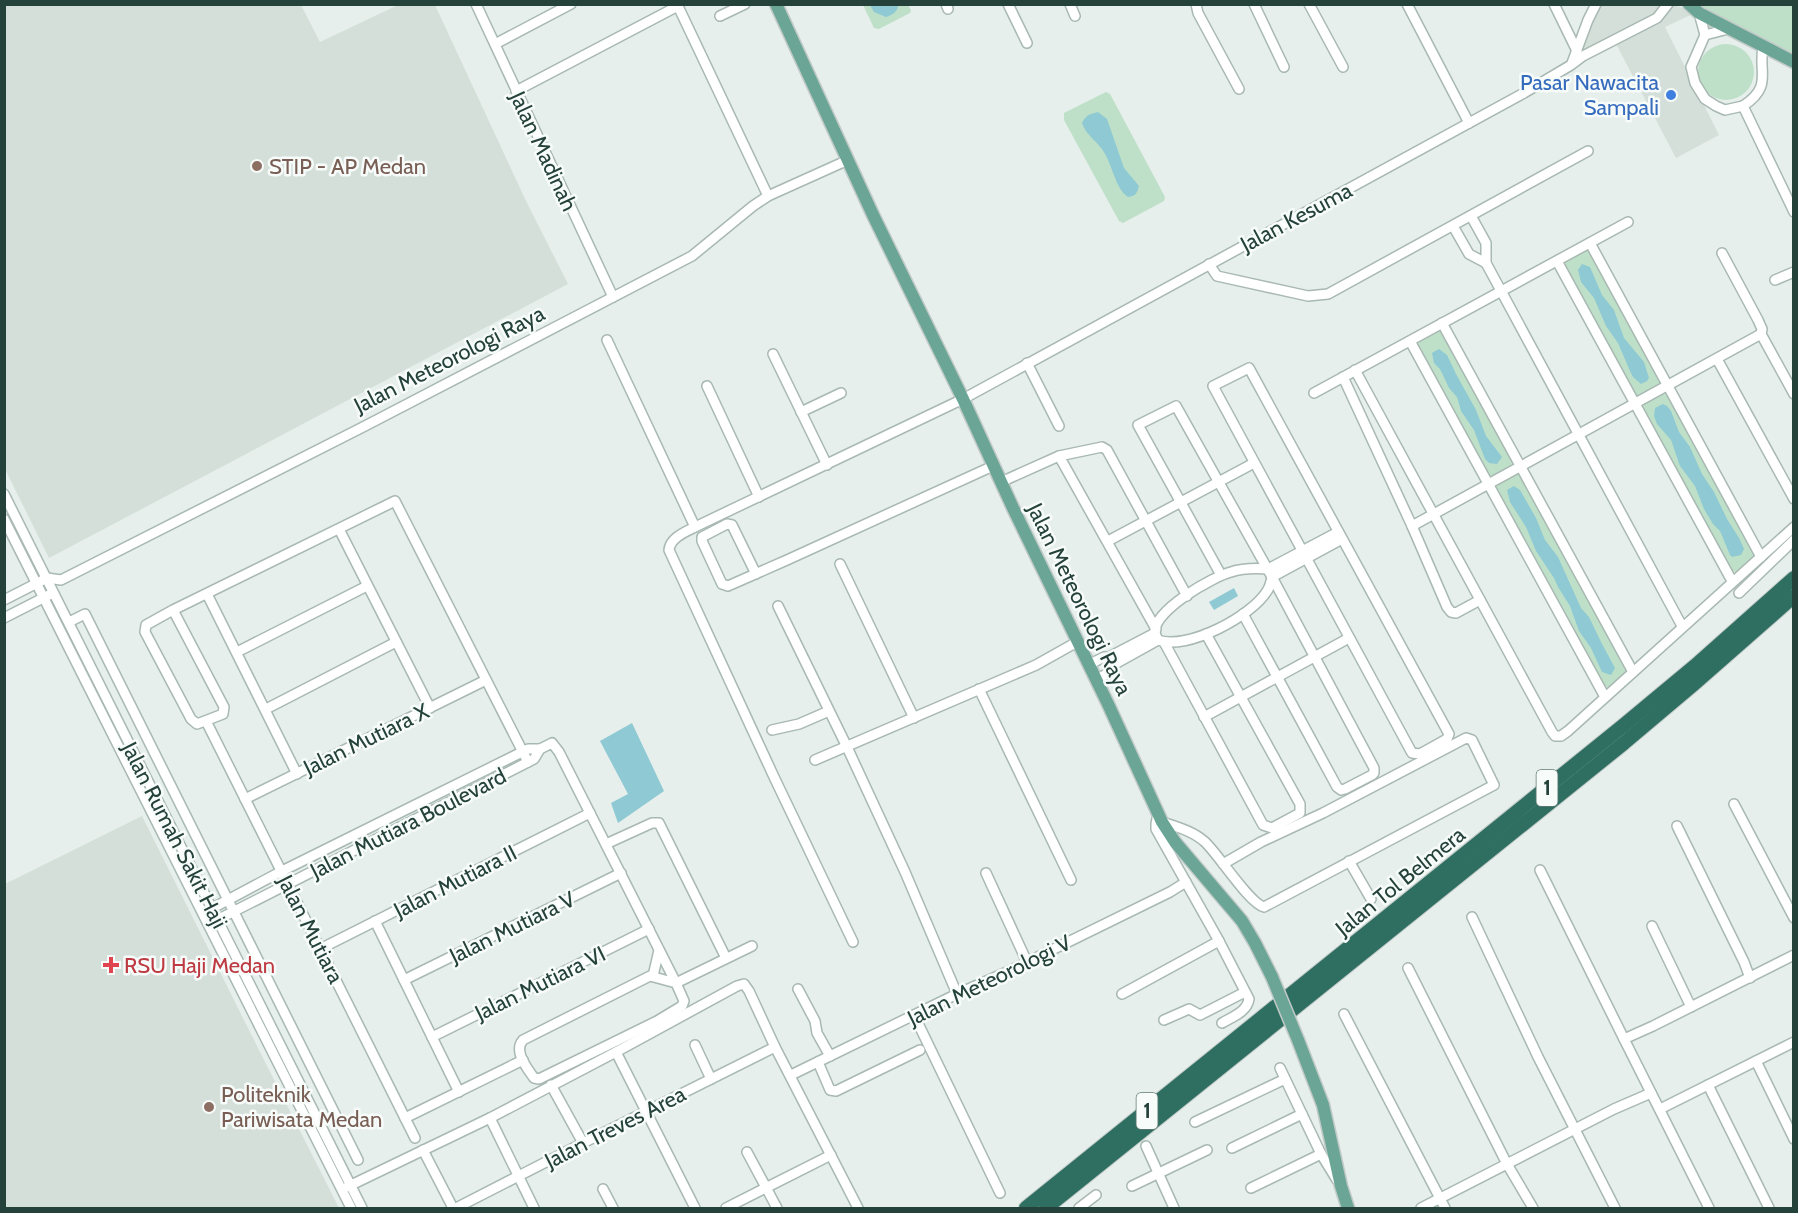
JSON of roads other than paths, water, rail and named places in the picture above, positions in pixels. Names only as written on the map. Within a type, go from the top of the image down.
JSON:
[{"type":"highway","name":"Jalan Tol Belmera","points":[[1026,1209],[1624,725],[1695,666],[1794,578]]},
{"type":"highway","name":"Jalan Tol Belmera","points":[[1046,1209],[1624,742],[1712,669],[1794,596]]},
{"type":"main road","name":"Jalan Meteorologi Raya","points":[[776,4],[1160,818],[1175,842],[1242,921],[1272,977],[1323,1105],[1348,1209]]},
{"type":"main road","points":[[1689,4],[1699,13],[1794,62]]},
{"type":"street","name":"Jalan Madinah","points":[[476,4],[614,297]]},
{"type":"street","points":[[495,44],[571,4]]},
{"type":"street","points":[[720,16],[744,4]]},
{"type":"street","points":[[1008,4],[1027,43]]},
{"type":"street","points":[[1070,4],[1075,16]]},
{"type":"street","points":[[1196,4],[1198,13],[1239,89]]},
{"type":"street","points":[[1254,4],[1284,67]]},
{"type":"street","points":[[1309,4],[1343,67]]},
{"type":"street","points":[[1407,4],[1469,123]]},
{"type":"street","points":[[1571,65],[1596,4]]},
{"type":"street","name":"Jalan Kesuma","points":[[853,942],[669,550],[672,541],[695,527],[963,399],[1469,123],[1583,56],[1657,18],[1668,4]]},
{"type":"street","points":[[516,91],[678,5],[768,196]]},
{"type":"street","points":[[1554,5],[1577,51]]},
{"type":"street","points":[[1699,13],[1705,35],[1691,68],[1695,83],[1705,99],[1716,106],[1725,110],[1743,106],[1752,100],[1762,84],[1763,47]]},
{"type":"street","points":[[1705,35],[1728,29]]},
{"type":"street","points":[[1743,106],[1794,212]]},
{"type":"street","points":[[1209,264],[1216,276],[1293,293],[1316,296],[1328,294],[1588,151]]},
{"type":"street","name":"Jalan Meteorologi Raya","points":[[61,580],[354,432],[692,256],[768,196],[848,160]]},
{"type":"street","points":[[1471,216],[1486,243],[1486,263],[1682,626]]},
{"type":"street","points":[[1314,393],[1628,222]]},
{"type":"street","points":[[1454,226],[1469,254],[1486,263]]},
{"type":"street","points":[[1590,243],[1761,557]]},
{"type":"street","points":[[1722,253],[1758,320],[1762,329],[1761,334],[1794,394]]},
{"type":"street","points":[[1557,261],[1732,581]]},
{"type":"street","points":[[1775,280],[1794,272]]},
{"type":"street","points":[[1442,323],[1633,672]]},
{"type":"street","points":[[1412,526],[1761,334]]},
{"type":"street","points":[[607,340],[695,527]]},
{"type":"street","points":[[1410,340],[1605,697]]},
{"type":"street","points":[[773,354],[827,465]]},
{"type":"street","points":[[1717,359],[1794,499]]},
{"type":"street","points":[[1027,363],[1059,426]]},
{"type":"street","points":[[1249,368],[1340,535],[1449,734],[1447,740],[1420,754],[1412,753],[1213,386],[1249,368]]},
{"type":"street","points":[[1355,370],[1555,736],[1561,736],[1568,731],[1794,527]]},
{"type":"street","points":[[1343,377],[1447,607],[1455,613],[1480,600]]},
{"type":"street","points":[[707,386],[759,497]]},
{"type":"street","points":[[801,412],[841,393]]},
{"type":"street","points":[[1221,575],[1138,425],[1176,406],[1270,573],[1374,768],[1372,776],[1345,789],[1337,788],[1243,614]]},
{"type":"street","points":[[1001,482],[1059,456],[1096,447],[1107,450],[1187,596]]},
{"type":"street","points":[[1059,456],[1263,825],[1272,828],[1300,813],[1300,804],[1206,634]]},
{"type":"street","points":[[1108,542],[1254,463]]},
{"type":"street","points":[[756,574],[732,525],[727,524],[702,537],[723,585],[728,586],[756,574],[993,466]]},
{"type":"street","name":"Jalan Rumah Sakit Haji","points":[[4,494],[212,908],[213,922]]},
{"type":"street","points":[[173,610],[224,707],[223,714],[197,724],[192,721],[145,632],[146,625],[173,610],[392,501],[396,502],[528,762]]},
{"type":"street","name":"Jalan Rumah Sakit Haji","points":[[4,519],[203,913],[213,922],[346,1187],[362,1209]]},
{"type":"street","points":[[339,529],[430,708]]},
{"type":"street","points":[[1158,636],[1168,610],[1204,584],[1221,575],[1246,568],[1270,573],[1340,535]]},
{"type":"street","points":[[1739,593],[1794,540]]},
{"type":"street","points":[[840,564],[914,718]]},
{"type":"street","points":[[1111,661],[1158,636],[1185,640],[1226,625],[1243,614],[1263,596],[1268,590],[1270,573]]},
{"type":"street","points":[[4,600],[47,578],[61,580],[54,593],[4,618]]},
{"type":"street","points":[[237,652],[367,586]]},
{"type":"street","points":[[207,594],[297,774]]},
{"type":"street","points":[[778,606],[905,872],[957,994]]},
{"type":"street","points":[[69,622],[85,614],[358,1160]]},
{"type":"street","points":[[1204,717],[1349,638]]},
{"type":"street","points":[[266,709],[396,642]]},
{"type":"street","points":[[815,760],[1036,665],[1077,642]]},
{"type":"street","points":[[1088,665],[1104,657],[1111,661]]},
{"type":"street","points":[[1095,680],[1110,672],[1111,661]]},
{"type":"street","name":"Jalan Mutiara X","points":[[245,799],[486,680]]},
{"type":"street","points":[[979,689],[1071,880]]},
{"type":"street","points":[[772,730],[799,724],[829,711]]},
{"type":"street","name":"Jalan Mutiara","points":[[206,721],[415,1138]]},
{"type":"street","points":[[1222,1023],[1238,1014],[1248,1004],[1249,999],[1219,940],[1156,829],[1160,818],[1205,842],[1223,864],[1256,903],[1264,907],[1494,785],[1472,740],[1466,738],[1223,864]]},
{"type":"street","name":"Jalan Mutiara Boulevard","points":[[203,913],[282,871],[528,749],[540,749],[554,744],[590,813]]},
{"type":"street","name":"Jalan Mutiara Boulevard","points":[[213,922],[534,759],[540,749]]},
{"type":"street","points":[[1734,804],[1794,918]]},
{"type":"street","points":[[590,813],[676,983],[683,1004],[641,1029],[539,1079],[534,1078],[519,1048],[523,1040],[653,976],[676,983],[752,946]]},
{"type":"street","name":"Jalan Mutiara II","points":[[320,949],[590,813]]},
{"type":"street","points":[[606,844],[652,823],[659,823],[726,958]]},
{"type":"street","points":[[1677,826],[1750,978]]},
{"type":"street","points":[[1349,861],[1371,899]]},
{"type":"street","points":[[1540,870],[1709,1209]]},
{"type":"street","name":"Jalan Mutiara V","points":[[404,980],[621,873]]},
{"type":"street","points":[[986,873],[1027,962]]},
{"type":"street","name":"Jalan Meteorologi V","points":[[791,1075],[1027,962],[1186,882]]},
{"type":"street","points":[[1472,917],[1538,1057],[1615,1209]]},
{"type":"street","points":[[375,921],[459,1092]]},
{"type":"street","points":[[1652,926],[1691,1007]]},
{"type":"street","name":"Jalan Mutiara VI","points":[[432,1036],[649,929]]},
{"type":"street","points":[[1122,994],[1219,940]]},
{"type":"street","points":[[653,976],[659,950]]},
{"type":"street","points":[[1624,1039],[1794,955]]},
{"type":"street","points":[[1408,968],[1507,1164],[1533,1209]]},
{"type":"street","points":[[346,1187],[490,1118],[744,984],[858,1209]]},
{"type":"street","points":[[798,989],[814,1021],[817,1033],[830,1056]]},
{"type":"street","points":[[1164,1020],[1189,1009],[1201,1015],[1245,992]]},
{"type":"street","points":[[1344,1014],[1445,1209]]},
{"type":"street","points":[[914,1015],[1000,1193]]},
{"type":"street","points":[[1660,1109],[1794,1042]]},
{"type":"street","points":[[695,1045],[711,1078]]},
{"type":"street","name":"Jalan Treves Area","points":[[455,1209],[775,1047]]},
{"type":"street","points":[[818,1062],[830,1090],[836,1091],[920,1050]]},
{"type":"street","points":[[616,1052],[695,1209]]},
{"type":"street","points":[[405,1118],[523,1060]]},
{"type":"street","points":[[1756,1060],[1794,1140]]},
{"type":"street","points":[[1280,1068],[1321,1154],[1341,1185]]},
{"type":"street","points":[[1195,1122],[1285,1079]]},
{"type":"street","points":[[551,1085],[582,1143]]},
{"type":"street","points":[[1708,1085],[1769,1209]]},
{"type":"street","points":[[1421,1209],[1614,1109],[1651,1093]]},
{"type":"street","points":[[1232,1149],[1302,1114]]},
{"type":"street","points":[[490,1118],[534,1209]]},
{"type":"street","points":[[1146,1146],[1170,1207]]},
{"type":"street","points":[[423,1150],[455,1209]]},
{"type":"street","points":[[1132,1186],[1207,1150]]},
{"type":"street","points":[[747,1152],[777,1209]]},
{"type":"street","points":[[1251,1188],[1321,1154]]},
{"type":"street","points":[[726,1209],[831,1155]]},
{"type":"street","name":"Jalan Rumah Sakit Haji","points":[[346,1187],[351,1209]]},
{"type":"street","points":[[603,1189],[613,1209]]},
{"type":"street","points":[[1079,1209],[1096,1195]]},
{"type":"water","points":[[870,5],[898,5],[898,7],[886,17],[874,12]]},
{"type":"water","points":[[1098,112],[1107,119],[1124,168],[1139,186],[1132,196],[1128,197],[1120,189],[1105,154],[1086,132],[1082,123],[1088,115]]},
{"type":"water","points":[[1582,264],[1590,267],[1602,295],[1614,310],[1624,338],[1644,362],[1649,378],[1647,381],[1641,384],[1633,377],[1594,298],[1581,282],[1578,270]]},
{"type":"water","points":[[1439,349],[1447,355],[1476,410],[1486,436],[1502,457],[1497,464],[1489,463],[1485,459],[1474,430],[1461,411],[1457,397],[1434,363],[1432,353]]},
{"type":"water","points":[[1663,404],[1671,411],[1679,432],[1690,447],[1702,474],[1739,538],[1744,549],[1741,555],[1732,557],[1730,555],[1720,531],[1704,509],[1695,486],[1680,466],[1671,440],[1657,424],[1654,416],[1655,408]]},
{"type":"water","points":[[1514,486],[1520,490],[1545,540],[1558,557],[1581,608],[1589,617],[1615,668],[1611,675],[1602,672],[1591,648],[1579,631],[1570,606],[1536,551],[1526,527],[1510,502],[1507,490]]},
{"type":"water","points":[[1234,588],[1238,596],[1214,610],[1209,602]]},
{"type":"water","points":[[632,723],[664,791],[618,823],[611,803],[628,794],[600,741]]},
{"type":"place","name":"Pasar Nawacita Sampali","points":[[1671,95]]},
{"type":"place","name":"STIP - AP Medan","points":[[257,166]]},
{"type":"place","name":"RSU Haji Medan","points":[[111,965]]},
{"type":"place","name":"Politeknik Pariwisata Medan","points":[[209,1107]]}]
